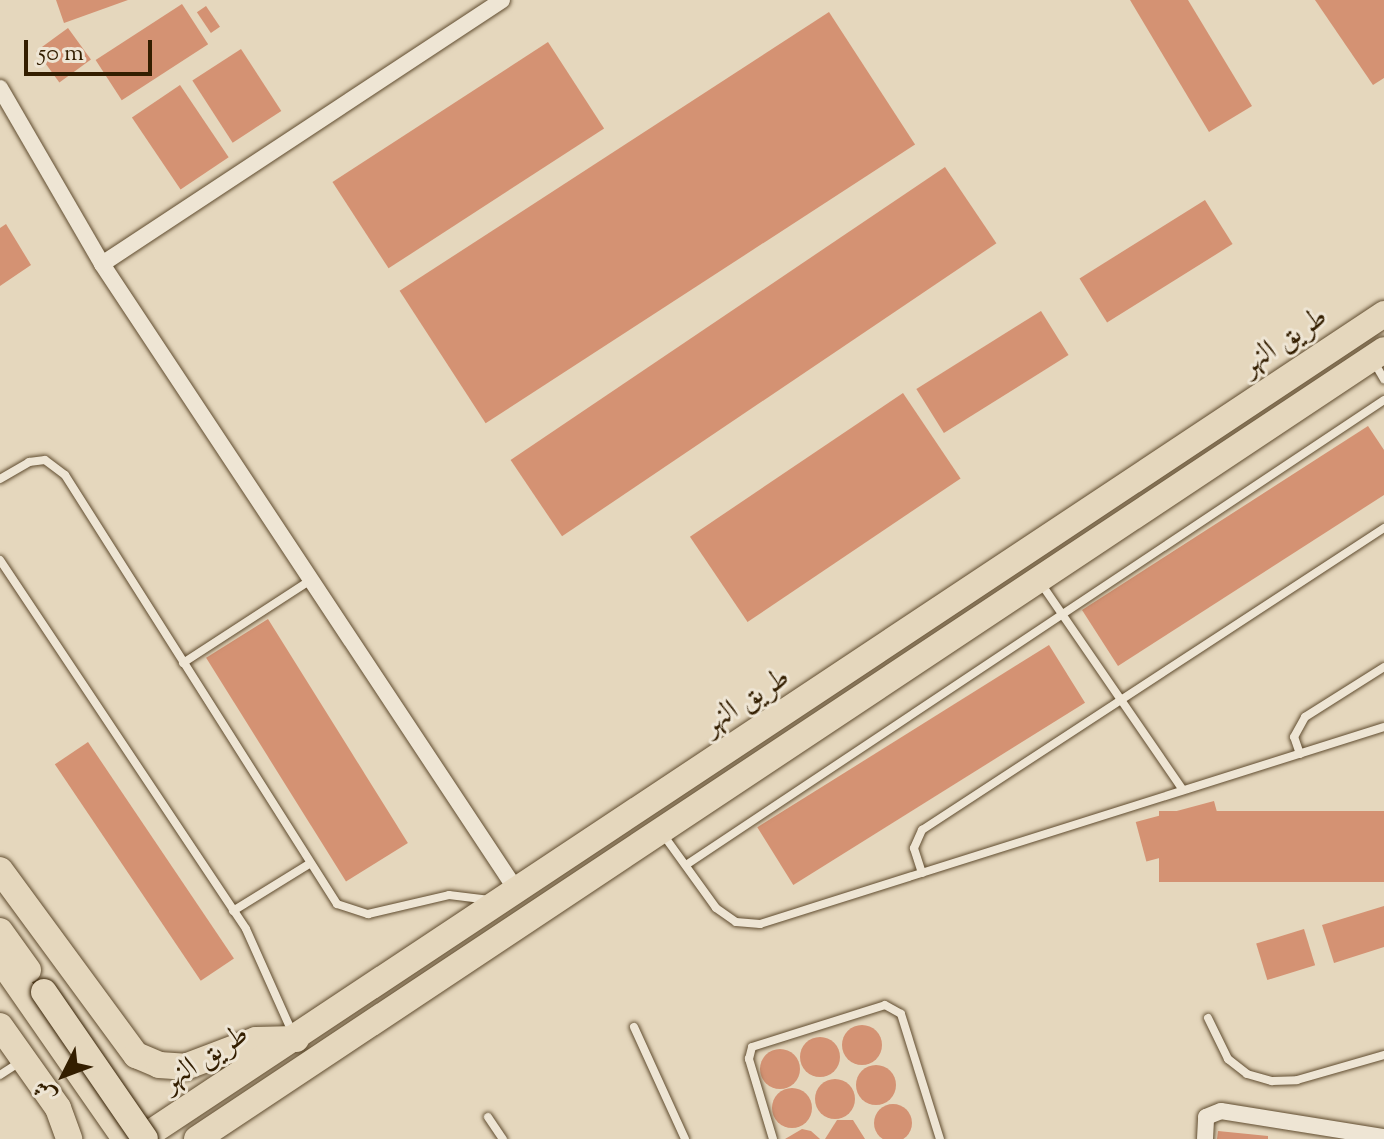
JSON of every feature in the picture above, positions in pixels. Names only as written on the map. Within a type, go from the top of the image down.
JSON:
[{"type":"main road","name":"طريق النهر","points":[[143,1139],[1384,314]]},
{"type":"main road","name":"طريق النهر","points":[[197,1139],[230,1127],[662,832],[1040,581],[1380,362]]},
{"type":"main road","points":[[0,870],[118,1037],[147,1061],[185,1067],[256,1040],[296,1039]]},
{"type":"main road","points":[[0,931],[125,1139]]},
{"type":"main road","points":[[0,959],[38,998],[143,1139]]},
{"type":"main road","points":[[0,1026],[58,1108],[64,1137]]},
{"type":"street","points":[[102,264],[502,0]]},
{"type":"street","points":[[0,88],[102,264],[311,580],[509,896]]},
{"type":"street","points":[[1205,1139],[1206,1117],[1221,1111],[1356,1136],[1384,1137]]},
{"type":"lane","points":[[686,865],[1384,400]]},
{"type":"lane","points":[[0,479],[29,462],[45,460],[65,475],[337,904],[351,912],[390,911],[449,895],[509,896]]},
{"type":"lane","points":[[922,873],[914,848],[922,830],[1384,528]]},
{"type":"lane","points":[[0,560],[233,911],[296,1039]]},
{"type":"lane","points":[[183,663],[311,580]]},
{"type":"lane","points":[[1040,581],[1183,790]]},
{"type":"lane","points":[[1300,754],[1294,737],[1305,717],[1384,667]]},
{"type":"lane","points":[[662,832],[716,908],[748,925],[1384,727]]},
{"type":"lane","points":[[233,911],[309,864]]},
{"type":"lane","points":[[773,1139],[749,1059],[752,1047],[885,1005],[901,1014],[940,1139]]},
{"type":"lane","points":[[1208,1018],[1228,1059],[1247,1074],[1272,1081],[1297,1080],[1384,1055]]},
{"type":"lane","points":[[634,1027],[685,1139]]},
{"type":"lane","points":[[0,1075],[24,1060]]},
{"type":"lane","points":[[488,1117],[503,1139]]},
{"type":"building","points":[[56,0],[128,0],[64,23]]},
{"type":"building","points":[[1130,0],[1188,0],[1252,106],[1209,132]]},
{"type":"building","points":[[1315,0],[1384,0],[1384,78],[1373,85]]},
{"type":"building","points":[[182,4],[208,44],[122,100],[96,60]]},
{"type":"building","points":[[206,6],[220,27],[211,33],[197,12]]},
{"type":"building","points":[[829,12],[915,145],[486,423],[400,291]]},
{"type":"building","points":[[68,28],[91,60],[59,82],[36,51]]},
{"type":"building","points":[[548,42],[604,128],[389,268],[332,182]]},
{"type":"building","points":[[241,49],[281,111],[233,143],[192,81]]},
{"type":"building","points":[[180,85],[229,157],[181,190],[132,117]]},
{"type":"building","points":[[945,167],[996,243],[562,536],[511,460]]},
{"type":"building","points":[[1205,200],[1233,244],[1107,323],[1079,278]]},
{"type":"building","points":[[6,224],[31,265],[0,286],[0,228]]},
{"type":"building","points":[[1041,311],[1069,355],[944,433],[916,389]]},
{"type":"building","points":[[903,393],[961,478],[748,622],[690,537]]},
{"type":"building","points":[[1368,426],[1384,450],[1384,495],[1118,666],[1082,610]]},
{"type":"building","points":[[268,619],[408,843],[346,882],[206,658]]},
{"type":"building","points":[[1049,645],[1085,703],[793,885],[757,827]]},
{"type":"building","points":[[88,742],[234,958],[201,981],[55,764]]},
{"type":"building","points":[[1214,801],[1225,841],[1146,862],[1136,822]]},
{"type":"building","points":[[1159,811],[1384,811],[1384,882],[1159,882]]},
{"type":"building","points":[[1384,906],[1384,947],[1334,963],[1322,925]]},
{"type":"building","points":[[1304,929],[1315,965],[1267,980],[1256,944]]},
{"type":"building","points":[[862,1025],[876,1031],[882,1045],[876,1059],[862,1065],[848,1059],[842,1045],[848,1031]]},
{"type":"building","points":[[820,1037],[834,1043],[840,1057],[834,1071],[820,1077],[806,1071],[800,1057],[806,1043]]},
{"type":"building","points":[[780,1049],[794,1055],[800,1069],[794,1083],[780,1089],[766,1083],[760,1069],[766,1055]]},
{"type":"building","points":[[876,1065],[890,1071],[896,1085],[890,1099],[876,1105],[862,1099],[856,1085],[862,1071]]},
{"type":"building","points":[[835,1079],[849,1085],[855,1099],[849,1113],[835,1119],[821,1113],[815,1099],[821,1085]]},
{"type":"building","points":[[792,1088],[806,1094],[812,1108],[806,1122],[792,1128],[778,1122],[772,1108],[778,1094]]},
{"type":"building","points":[[893,1104],[907,1109],[912,1123],[907,1137],[893,1142],[879,1137],[874,1123],[879,1109]]},
{"type":"building","points":[[837,1120],[853,1120],[865,1139],[825,1139]]},
{"type":"building","points":[[802,1129],[811,1131],[820,1139],[785,1139]]},
{"type":"building","points":[[1218,1131],[1268,1136],[1268,1139],[1217,1139]]}]
